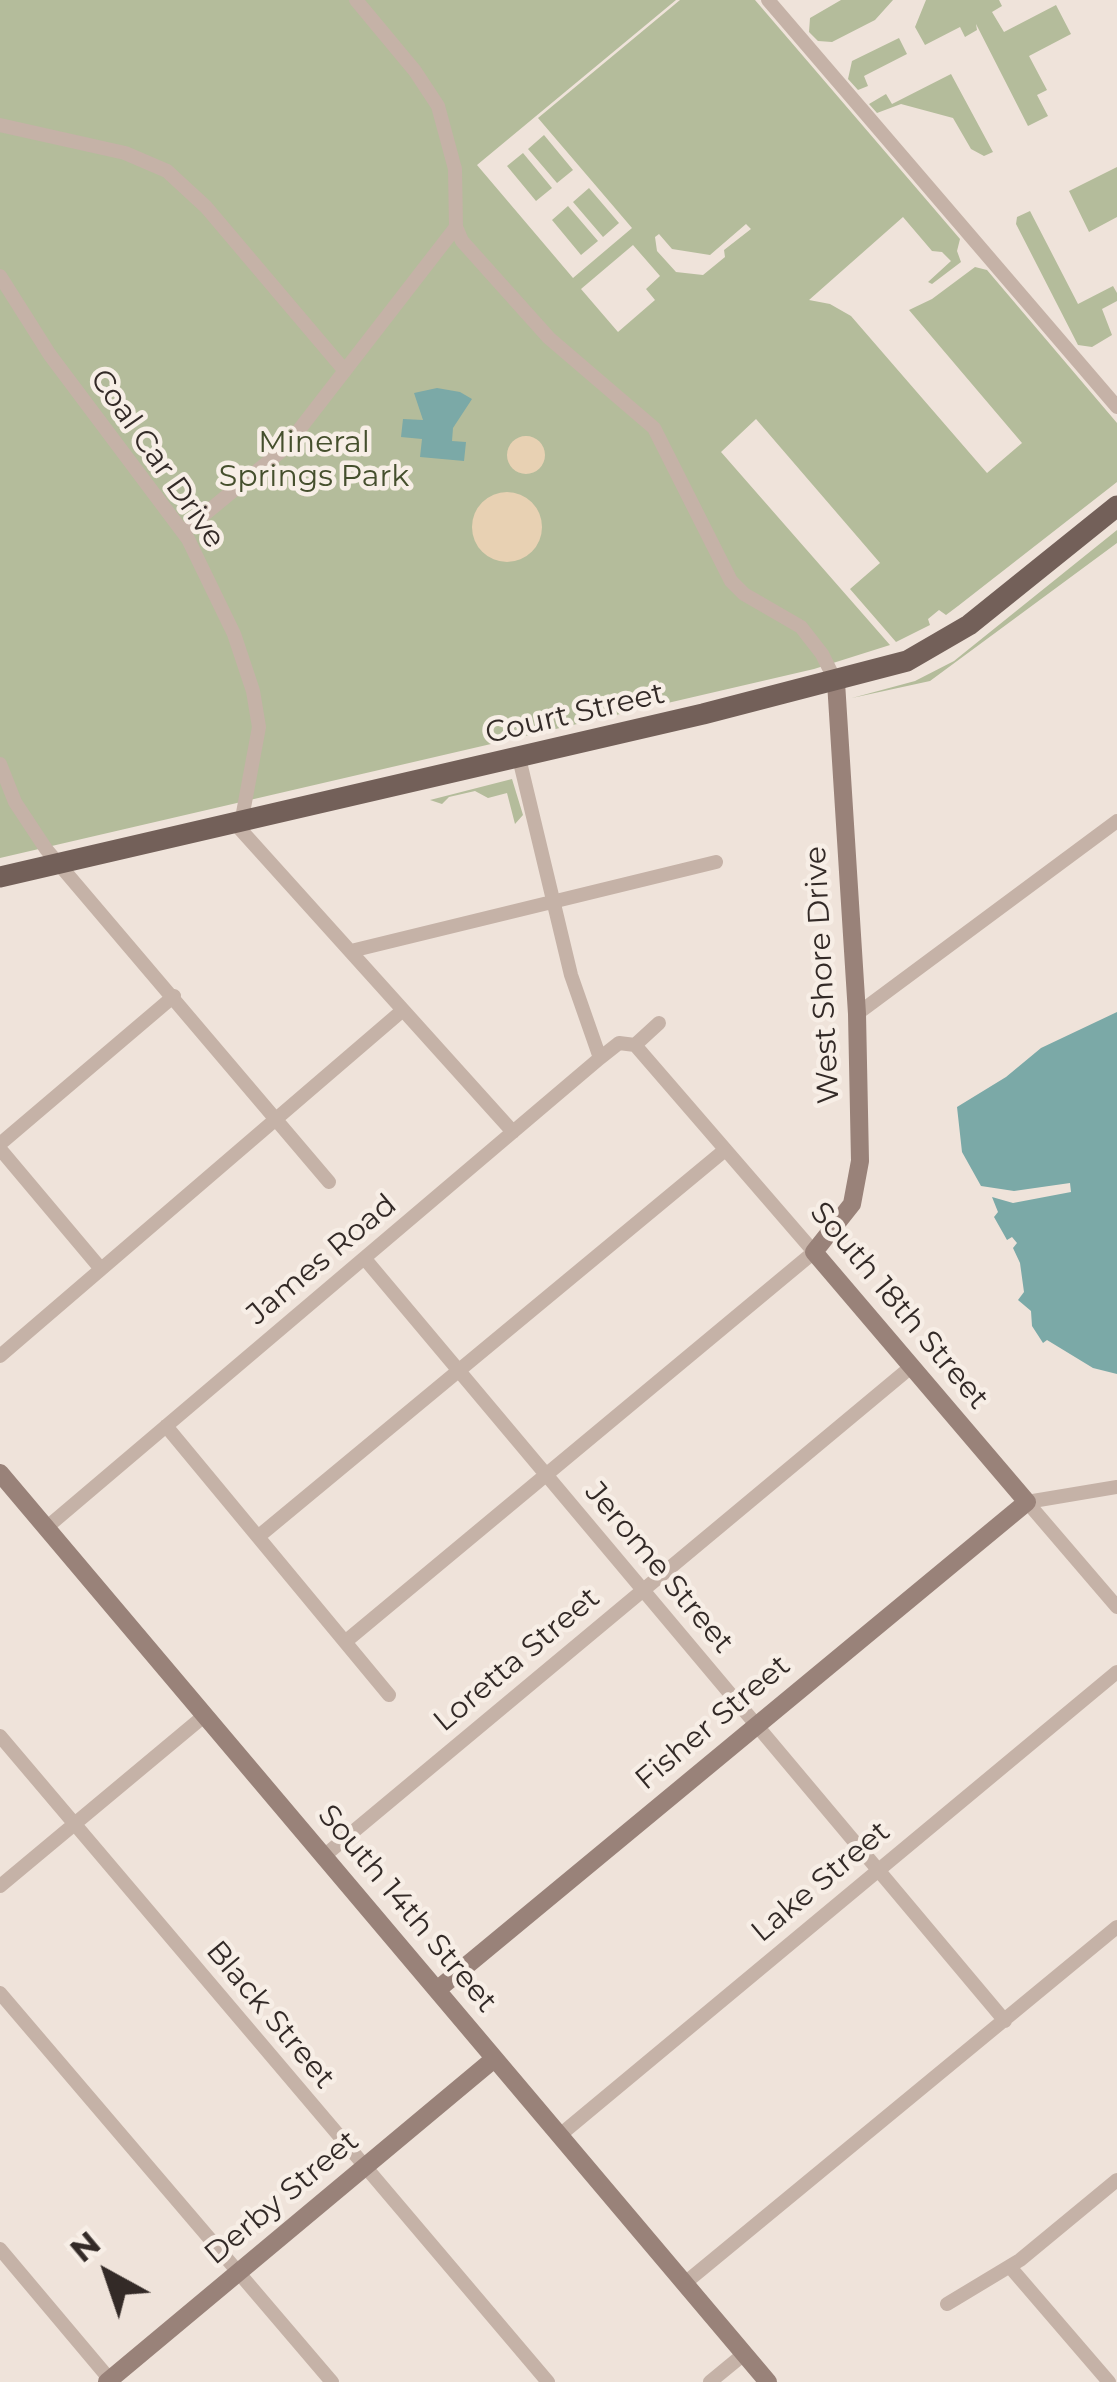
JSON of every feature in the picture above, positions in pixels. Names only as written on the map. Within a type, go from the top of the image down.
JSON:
[{"type":"main road","name":"Court Street","points":[[0,880],[836,682],[907,661],[943,643],[1117,506]]},
{"type":"main road","name":"West Shore Drive","points":[[814,1252],[842,1221],[859,1182],[856,1014],[836,682]]},
{"type":"main road","name":"South 18th Street","points":[[814,1252],[1027,1502]]},
{"type":"main road","name":"South 14th Street","points":[[0,1473],[768,2382]]},
{"type":"main road","name":"Fisher Street","points":[[437,1990],[1027,1502]]},
{"type":"main road","name":"Derby Street","points":[[110,2381],[494,2059]]},
{"type":"street","points":[[356,0],[438,106],[455,169],[456,227],[480,265],[518,307],[654,428],[731,581],[744,594],[801,627],[836,682]]},
{"type":"street","points":[[767,0],[1117,407]]},
{"type":"street","points":[[0,125],[125,153],[167,172],[206,207],[345,371]]},
{"type":"street","points":[[184,532],[269,464],[456,227]]},
{"type":"street","name":"Coal Car Drive","points":[[0,276],[45,349],[184,532],[236,638],[257,709],[258,743],[239,823]]},
{"type":"street","points":[[520,758],[571,975],[600,1058]]},
{"type":"street","points":[[0,764],[24,819],[329,1182]]},
{"type":"street","points":[[239,823],[254,849],[513,1132]]},
{"type":"street","points":[[856,1014],[1113,827]]},
{"type":"street","points":[[351,951],[716,862]]},
{"type":"street","points":[[101,1269],[0,1146],[174,996]]},
{"type":"street","points":[[0,1356],[403,1010]]},
{"type":"street","points":[[635,1045],[659,1024]]},
{"type":"street","name":"James Road","points":[[46,1528],[600,1058],[619,1043],[635,1045]]},
{"type":"street","name":"South 18th Street","points":[[635,1045],[814,1252]]},
{"type":"street","points":[[259,1536],[725,1150]]},
{"type":"street","points":[[345,1642],[814,1252]]},
{"type":"street","name":"Jerome Street","points":[[365,1259],[1005,2021]]},
{"type":"street","name":"Loretta Street","points":[[324,1856],[911,1366]]},
{"type":"street","points":[[166,1426],[389,1695]]},
{"type":"street","points":[[1027,1502],[1117,1487]]},
{"type":"street","name":"South 18th Street","points":[[1027,1502],[1117,1607]]},
{"type":"street","name":"Lake Street","points":[[560,2135],[1117,1672]]},
{"type":"street","points":[[0,1886],[204,1715]]},
{"type":"street","name":"Black Street","points":[[0,1736],[548,2382]]},
{"type":"street","points":[[685,2283],[1117,1927]]},
{"type":"street","points":[[0,1993],[332,2382]]},
{"type":"street","points":[[947,2304],[1010,2267],[1117,2180]]},
{"type":"street","points":[[0,2249],[110,2381]]},
{"type":"street","points":[[1010,2267],[1109,2382]]},
{"type":"street","points":[[710,2382],[744,2354]]},
{"type":"green space","name":"Mineral Springs Park","points":[[0,0],[676,0],[477,165],[573,278],[632,228],[538,118],[680,0],[755,0],[960,239],[961,262],[932,284],[928,282],[951,261],[942,252],[932,251],[903,217],[809,300],[830,304],[851,316],[987,473],[1022,443],[909,310],[975,267],[987,270],[1117,423],[1117,482],[946,615],[939,610],[928,619],[930,625],[896,642],[850,589],[880,563],[756,419],[721,452],[890,645],[814,669],[0,858]],"holes":[[[746,224],[751,229],[703,275],[676,272],[657,251],[655,237],[659,234],[672,249],[710,255]],[[633,245],[660,276],[646,289],[655,300],[618,332],[581,289]]]},
{"type":"green space","points":[[841,0],[893,0],[875,20],[832,42],[818,41],[809,32],[810,18]]},
{"type":"green space","points":[[926,0],[999,0],[1002,6],[992,12],[1004,32],[1056,5],[1071,34],[1029,56],[1047,90],[1037,95],[1048,116],[1028,126],[976,24],[977,30],[965,37],[960,27],[925,45],[915,27]]},
{"type":"green space","points":[[899,38],[907,54],[864,76],[868,86],[858,90],[848,79],[852,61]]},
{"type":"green space","points":[[951,74],[993,152],[984,156],[971,149],[953,118],[901,104],[877,113],[869,104],[886,94],[892,104]]},
{"type":"green space","points":[[544,135],[573,170],[557,183],[528,149]]},
{"type":"green space","points":[[523,153],[552,188],[536,201],[507,166]]},
{"type":"green space","points":[[1117,167],[1117,217],[1089,232],[1069,191]]},
{"type":"green space","points":[[589,188],[619,223],[603,237],[573,202]]},
{"type":"green space","points":[[568,206],[598,241],[581,255],[552,220]]},
{"type":"green space","points":[[1030,211],[1078,304],[1113,286],[1117,293],[1117,301],[1102,309],[1112,335],[1092,347],[1078,345],[1016,224],[1017,217]]},
{"type":"green space","points":[[1117,530],[1117,543],[930,681],[852,698],[915,681],[954,661]]},
{"type":"green space","points":[[512,779],[523,815],[515,824],[507,793],[488,798],[475,791],[449,797],[442,804],[430,800]]},
{"type":"sand","points":[[526,436],[539,442],[545,455],[539,468],[526,474],[513,468],[507,455],[513,442]]},
{"type":"sand","points":[[507,492],[532,502],[542,527],[532,552],[507,562],[482,552],[472,527],[482,502]]},
{"type":"water","points":[[437,388],[472,399],[453,428],[452,441],[466,442],[464,461],[420,457],[422,439],[401,437],[403,419],[423,420],[414,393]]},
{"type":"water","points":[[1117,1012],[1117,1374],[1093,1368],[1047,1340],[1043,1343],[1032,1326],[1031,1311],[1018,1300],[1024,1292],[1013,1248],[1017,1243],[1012,1237],[1007,1240],[994,1217],[998,1212],[992,1197],[1013,1203],[1071,1192],[1070,1183],[1014,1191],[981,1186],[962,1152],[957,1107],[1006,1077],[1041,1048]]}]
